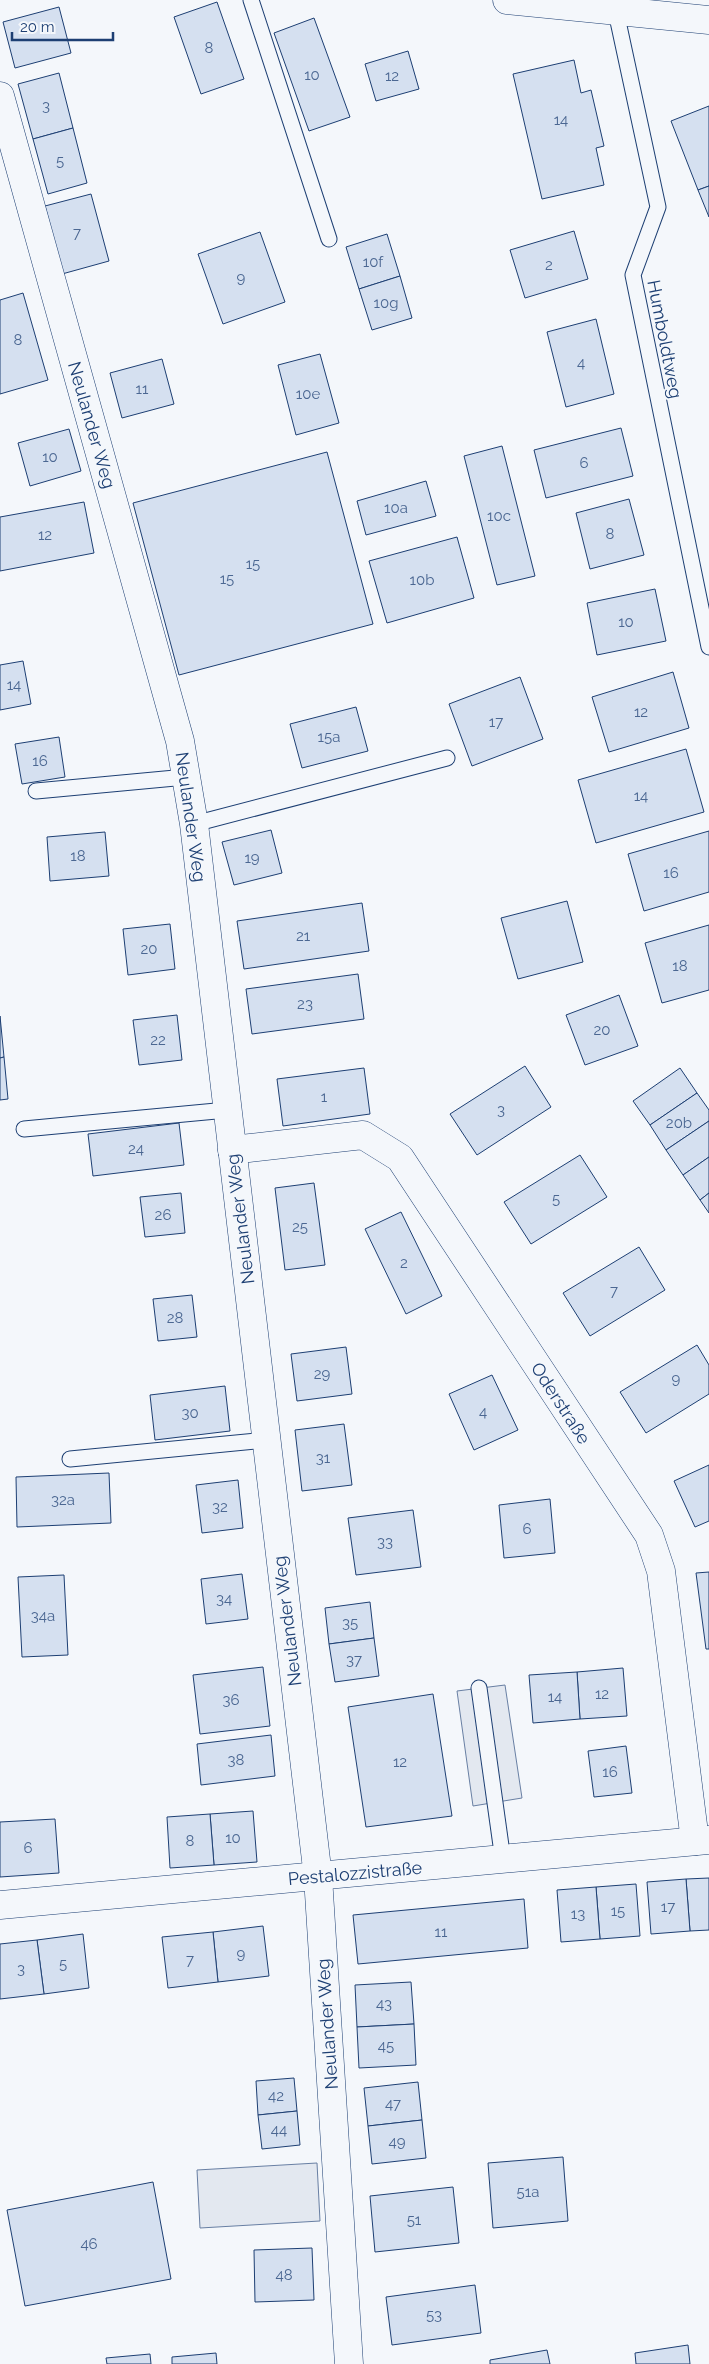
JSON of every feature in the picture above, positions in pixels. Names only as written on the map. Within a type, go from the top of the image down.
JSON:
[{"type":"street","points":[[507,0],[709,20]]},
{"type":"street","name":"Neulander Weg","points":[[0,96],[177,731],[194,824],[318,1877],[349,2364]]},
{"type":"street","name":"Oderstraße","points":[[232,1150],[363,1135],[400,1158],[648,1536],[661,1571],[702,1841]]},
{"type":"street","name":"Pestalozzistraße","points":[[0,1904],[318,1877],[702,1841]]},
{"type":"lane","points":[[250,0],[329,239]]},
{"type":"lane","name":"Humboldtweg","points":[[616,12],[658,207],[633,275],[709,647]]},
{"type":"lane","points":[[194,824],[447,758]]},
{"type":"lane","points":[[36,791],[186,777]]},
{"type":"lane","points":[[24,1129],[227,1110]]},
{"type":"lane","points":[[70,1458],[266,1440]]},
{"type":"lane","points":[[479,1688],[502,1860]]},
{"type":"shaded area","points":[[505,1685],[522,1798],[473,1806],[457,1691]]},
{"type":"shaded area","points":[[317,2163],[320,2221],[200,2228],[197,2170]]},
{"type":"building","points":[[217,2],[244,79],[201,94],[174,17]]},
{"type":"building","points":[[59,7],[71,53],[15,68],[3,22]]},
{"type":"building","points":[[314,18],[350,117],[309,131],[274,33]]},
{"type":"building","points":[[408,51],[419,89],[376,101],[365,64]]},
{"type":"building","points":[[574,60],[581,93],[591,90],[604,146],[596,148],[604,185],[542,199],[513,74]]},
{"type":"building","points":[[59,73],[73,128],[33,139],[18,84]]},
{"type":"building","points":[[709,106],[709,186],[698,190],[671,121]]},
{"type":"building","points":[[73,128],[87,183],[48,194],[33,139]]},
{"type":"building","points":[[709,186],[709,217],[698,190]]},
{"type":"building","points":[[91,194],[109,261],[62,274],[45,206]]},
{"type":"building","points":[[574,231],[588,279],[525,298],[510,250]]},
{"type":"building","points":[[260,232],[285,302],[223,324],[198,254]]},
{"type":"building","points":[[387,234],[400,276],[359,289],[346,247]]},
{"type":"building","points":[[400,276],[412,318],[372,330],[359,289]]},
{"type":"building","points":[[23,293],[48,380],[0,394],[0,300]]},
{"type":"building","points":[[596,319],[614,394],[566,407],[547,332]]},
{"type":"building","points":[[320,354],[339,423],[296,435],[278,365]]},
{"type":"building","points":[[162,359],[174,404],[122,418],[110,373]]},
{"type":"building","points":[[621,428],[633,476],[546,498],[534,450]]},
{"type":"building","points":[[69,429],[81,471],[30,486],[18,443]]},
{"type":"building","points":[[502,446],[535,576],[497,585],[464,456]]},
{"type":"building","points":[[327,452],[373,624],[179,675],[133,503]]},
{"type":"building","points":[[426,481],[436,516],[366,535],[357,501]]},
{"type":"building","points":[[629,499],[644,555],[590,569],[576,513]]},
{"type":"building","points":[[84,502],[94,553],[0,571],[0,517]]},
{"type":"building","points":[[457,537],[474,598],[387,623],[369,561]]},
{"type":"building","points":[[655,589],[666,641],[597,655],[587,603]]},
{"type":"building","points":[[23,661],[31,704],[0,710],[0,665]]},
{"type":"building","points":[[673,672],[689,728],[609,752],[592,697]]},
{"type":"building","points":[[520,677],[543,739],[472,766],[449,704]]},
{"type":"building","points":[[356,707],[368,751],[302,768],[290,724]]},
{"type":"building","points":[[59,737],[65,777],[22,784],[15,744]]},
{"type":"building","points":[[686,749],[704,812],[596,843],[578,780]]},
{"type":"building","points":[[271,830],[282,873],[234,885],[222,842]]},
{"type":"building","points":[[709,831],[709,892],[644,911],[628,854]]},
{"type":"building","points":[[105,832],[109,876],[50,881],[47,837]]},
{"type":"building","points":[[567,901],[583,962],[518,979],[501,918]]},
{"type":"building","points":[[362,903],[369,951],[244,969],[237,921]]},
{"type":"building","points":[[170,924],[175,969],[128,975],[123,929]]},
{"type":"building","points":[[709,925],[709,990],[662,1003],[645,943]]},
{"type":"building","points":[[358,974],[364,1019],[252,1034],[246,989]]},
{"type":"building","points":[[619,995],[638,1046],[585,1065],[566,1015]]},
{"type":"building","points":[[177,1015],[182,1060],[139,1065],[133,1020]]},
{"type":"building","points":[[0,1016],[4,1057],[0,1058]]},
{"type":"building","points":[[4,1057],[8,1099],[0,1100],[0,1058]]},
{"type":"building","points":[[525,1066],[551,1107],[477,1155],[450,1114]]},
{"type":"building","points":[[364,1068],[370,1114],[283,1126],[277,1079]]},
{"type":"building","points":[[680,1068],[697,1093],[650,1125],[633,1101]]},
{"type":"building","points":[[697,1093],[709,1110],[709,1121],[666,1150],[650,1125]]},
{"type":"building","points":[[709,1121],[709,1157],[683,1175],[666,1150]]},
{"type":"building","points":[[179,1123],[184,1165],[93,1176],[88,1134]]},
{"type":"building","points":[[580,1155],[607,1197],[531,1244],[504,1202]]},
{"type":"building","points":[[709,1157],[709,1193],[700,1200],[683,1175]]},
{"type":"building","points":[[314,1183],[325,1265],[285,1270],[275,1188]]},
{"type":"building","points":[[181,1193],[185,1233],[145,1237],[140,1197]]},
{"type":"building","points":[[709,1193],[709,1213],[700,1200]]},
{"type":"building","points":[[401,1212],[442,1296],[406,1314],[365,1229]]},
{"type":"building","points":[[639,1247],[665,1290],[590,1336],[563,1293]]},
{"type":"building","points":[[192,1295],[197,1337],[158,1341],[153,1299]]},
{"type":"building","points":[[697,1345],[709,1365],[709,1394],[646,1433],[620,1392]]},
{"type":"building","points":[[346,1347],[352,1394],[297,1401],[291,1354]]},
{"type":"building","points":[[492,1375],[518,1430],[474,1450],[449,1394]]},
{"type":"building","points":[[225,1386],[230,1431],[155,1440],[150,1395]]},
{"type":"building","points":[[344,1424],[352,1485],[302,1491],[295,1430]]},
{"type":"building","points":[[709,1465],[709,1521],[695,1527],[674,1481]]},
{"type":"building","points":[[109,1473],[111,1523],[17,1527],[16,1477]]},
{"type":"building","points":[[238,1480],[243,1528],[202,1533],[196,1485]]},
{"type":"building","points":[[550,1499],[555,1553],[504,1558],[499,1505]]},
{"type":"building","points":[[413,1510],[421,1567],[356,1575],[348,1518]]},
{"type":"building","points":[[709,1572],[709,1649],[706,1649],[696,1573]]},
{"type":"building","points":[[242,1574],[248,1619],[206,1624],[201,1579]]},
{"type":"building","points":[[64,1575],[68,1655],[22,1657],[18,1577]]},
{"type":"building","points":[[370,1602],[374,1638],[329,1644],[325,1608]]},
{"type":"building","points":[[374,1638],[379,1676],[335,1682],[329,1644]]},
{"type":"building","points":[[263,1667],[270,1726],[200,1734],[193,1675]]},
{"type":"building","points":[[623,1668],[627,1716],[580,1719],[577,1672]]},
{"type":"building","points":[[577,1672],[580,1719],[533,1723],[529,1675]]},
{"type":"building","points":[[433,1694],[452,1816],[366,1827],[348,1707]]},
{"type":"building","points":[[271,1735],[275,1776],[201,1785],[197,1744]]},
{"type":"building","points":[[626,1746],[632,1793],[594,1797],[588,1751]]},
{"type":"building","points":[[253,1811],[257,1862],[214,1865],[210,1814]]},
{"type":"building","points":[[210,1814],[214,1865],[170,1868],[167,1817]]},
{"type":"building","points":[[55,1819],[59,1873],[0,1877],[0,1822]]},
{"type":"building","points":[[709,1878],[709,1930],[690,1931],[686,1879]]},
{"type":"building","points":[[686,1879],[690,1931],[651,1934],[647,1882]]},
{"type":"building","points":[[636,1884],[640,1936],[600,1939],[596,1887]]},
{"type":"building","points":[[596,1887],[600,1939],[561,1942],[557,1890]]},
{"type":"building","points":[[524,1899],[528,1948],[358,1964],[353,1915]]},
{"type":"building","points":[[263,1926],[269,1976],[218,1982],[213,1932]]},
{"type":"building","points":[[213,1932],[218,1982],[168,1988],[162,1937]]},
{"type":"building","points":[[83,1934],[89,1988],[44,1994],[37,1940]]},
{"type":"building","points":[[37,1940],[44,1994],[0,1999],[0,1944]]},
{"type":"building","points":[[411,1982],[414,2024],[357,2027],[355,1985]]},
{"type":"building","points":[[414,2024],[416,2065],[359,2068],[357,2027]]},
{"type":"building","points":[[294,2078],[297,2111],[258,2115],[256,2081]]},
{"type":"building","points":[[418,2082],[422,2120],[368,2126],[364,2088]]},
{"type":"building","points":[[297,2111],[300,2145],[262,2149],[258,2115]]},
{"type":"building","points":[[422,2120],[426,2158],[372,2164],[368,2126]]},
{"type":"building","points":[[563,2157],[568,2221],[493,2228],[488,2163]]},
{"type":"building","points":[[153,2182],[171,2279],[25,2306],[7,2210]]},
{"type":"building","points":[[453,2187],[459,2243],[375,2252],[370,2196]]},
{"type":"building","points":[[312,2248],[314,2300],[255,2302],[254,2250]]},
{"type":"building","points":[[475,2285],[481,2333],[392,2345],[386,2297]]},
{"type":"building","points":[[688,2345],[690,2364],[636,2364],[635,2353]]},
{"type":"building","points":[[547,2350],[550,2364],[490,2364],[490,2360]]},
{"type":"building","points":[[216,2353],[217,2364],[172,2364],[172,2357]]},
{"type":"building","points":[[150,2354],[151,2364],[107,2364],[106,2358]]}]
